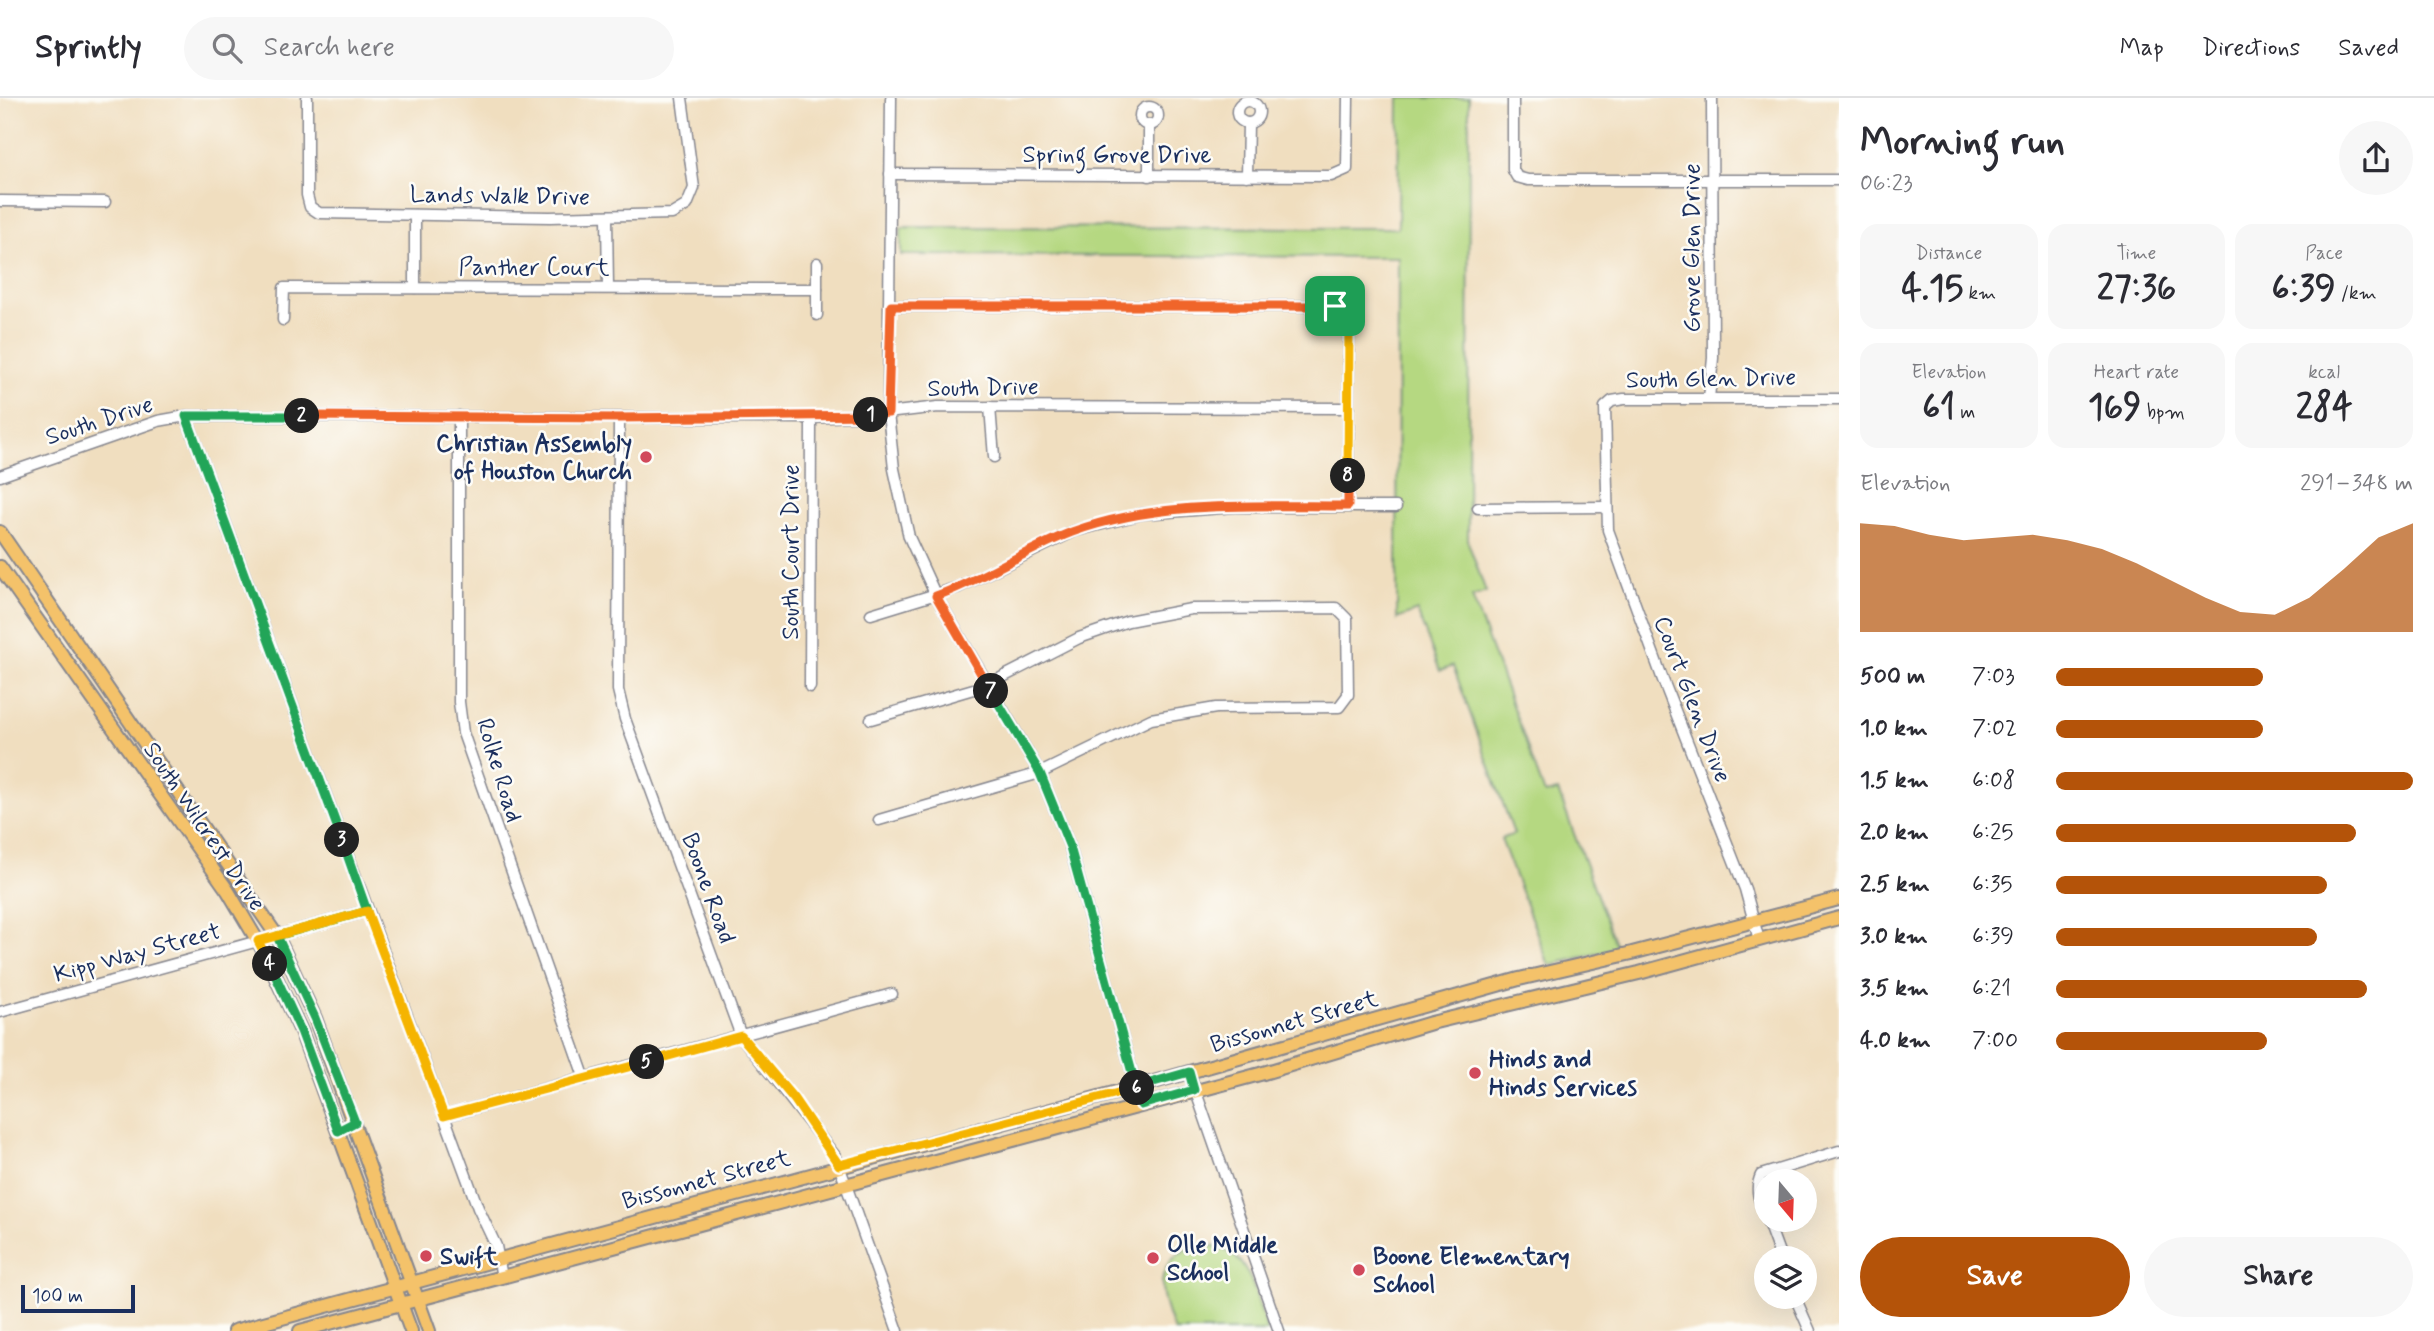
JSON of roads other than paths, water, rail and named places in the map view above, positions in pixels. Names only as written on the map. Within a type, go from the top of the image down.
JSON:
[{"type":"main road","name":"South Wilcrest Drive","points":[[0,532],[32,583],[277,936],[315,1018],[355,1122]]},
{"type":"main road","name":"South Wilcrest Drive","points":[[0,567],[228,891],[258,941],[297,1023],[411,1331]]},
{"type":"main road","points":[[18,594],[32,583]]},
{"type":"main road","points":[[78,678],[92,667]]},
{"type":"main road","points":[[138,764],[152,754]]},
{"type":"main road","name":"Bissonnet Street","points":[[234,1331],[839,1165],[1136,1087],[1519,979],[1839,899]]},
{"type":"main road","name":"Bissonnet Street","points":[[300,1331],[1141,1105],[1431,1023],[1839,918]]},
{"type":"main road","points":[[1324,1034],[1331,1053]]},
{"type":"main road","points":[[338,1131],[355,1122],[429,1331]]},
{"type":"main road","points":[[579,1236],[584,1255]]},
{"type":"street","name":"Lands Walk Drive","points":[[307,98],[307,195],[310,208],[319,213],[607,217],[661,216],[680,212],[687,205],[694,188],[682,98]]},
{"type":"street","points":[[891,98],[888,413],[894,469],[909,537],[936,596],[1040,773],[1070,847],[1141,1105]]},
{"type":"street","name":"Spring Grove Drive","points":[[890,174],[1331,176],[1347,169],[1349,98]]},
{"type":"street","points":[[1513,98],[1513,170],[1517,177],[1528,180],[1839,180]]},
{"type":"street","name":"Grove Glen Drive","points":[[1709,398],[1713,358],[1712,98]]},
{"type":"street","points":[[1247,176],[1248,122]]},
{"type":"street","points":[[1149,125],[1149,176]]},
{"type":"street","points":[[0,201],[105,202]]},
{"type":"street","points":[[415,215],[415,288]]},
{"type":"street","points":[[607,217],[608,288]]},
{"type":"street","points":[[817,263],[817,314]]},
{"type":"street","name":"Panther Court","points":[[283,320],[284,288],[817,289]]},
{"type":"street","points":[[891,306],[1335,306],[1344,311],[1348,318],[1348,506]]},
{"type":"street","name":"South Glen Drive","points":[[1605,470],[1605,407],[1612,401],[1709,398],[1839,399]]},
{"type":"street","name":"South Drive","points":[[0,476],[158,421],[186,416],[811,418],[939,407],[1348,408]]},
{"type":"street","points":[[990,407],[994,457]]},
{"type":"street","points":[[186,416],[367,911],[499,1258],[502,1277]]},
{"type":"street","name":"Rolke Road","points":[[459,416],[459,702],[463,733],[585,1079]]},
{"type":"street","name":"Boone Road","points":[[619,418],[618,690],[625,719],[741,1036],[794,1099],[839,1165],[898,1331]]},
{"type":"street","name":"South Court Drive","points":[[810,687],[811,418]]},
{"type":"street","name":"Court Glen Drive","points":[[1605,470],[1606,507],[1613,545],[1755,921],[1759,940]]},
{"type":"street","points":[[871,614],[936,596],[1075,531],[1142,514],[1182,509],[1396,507]]},
{"type":"street","points":[[1478,508],[1606,507]]},
{"type":"street","points":[[872,719],[987,685],[1079,638],[1128,621],[1191,609],[1300,607],[1336,608],[1347,619],[1348,695],[1339,707],[1216,708],[1159,717],[1108,737],[1040,773],[879,820]]},
{"type":"street","name":"Kipp Way Street","points":[[0,1012],[367,911]]},
{"type":"street","points":[[444,1116],[892,994]]},
{"type":"street","points":[[1189,1072],[1279,1331]]},
{"type":"street","points":[[1780,1169],[1839,1151]]},
{"type":"street","points":[[1800,1309],[1810,1331]]},
{"type":"place","name":"Christian Assembly of Houston Church","points":[[646,457]]},
{"type":"place","name":"Hinds and Hinds Services","points":[[1475,1073]]},
{"type":"place","name":"Swift","points":[[426,1256]]},
{"type":"place","name":"Olle Middle School","points":[[1153,1258]]},
{"type":"place","name":"Boone Elementary School","points":[[1359,1270]]}]
